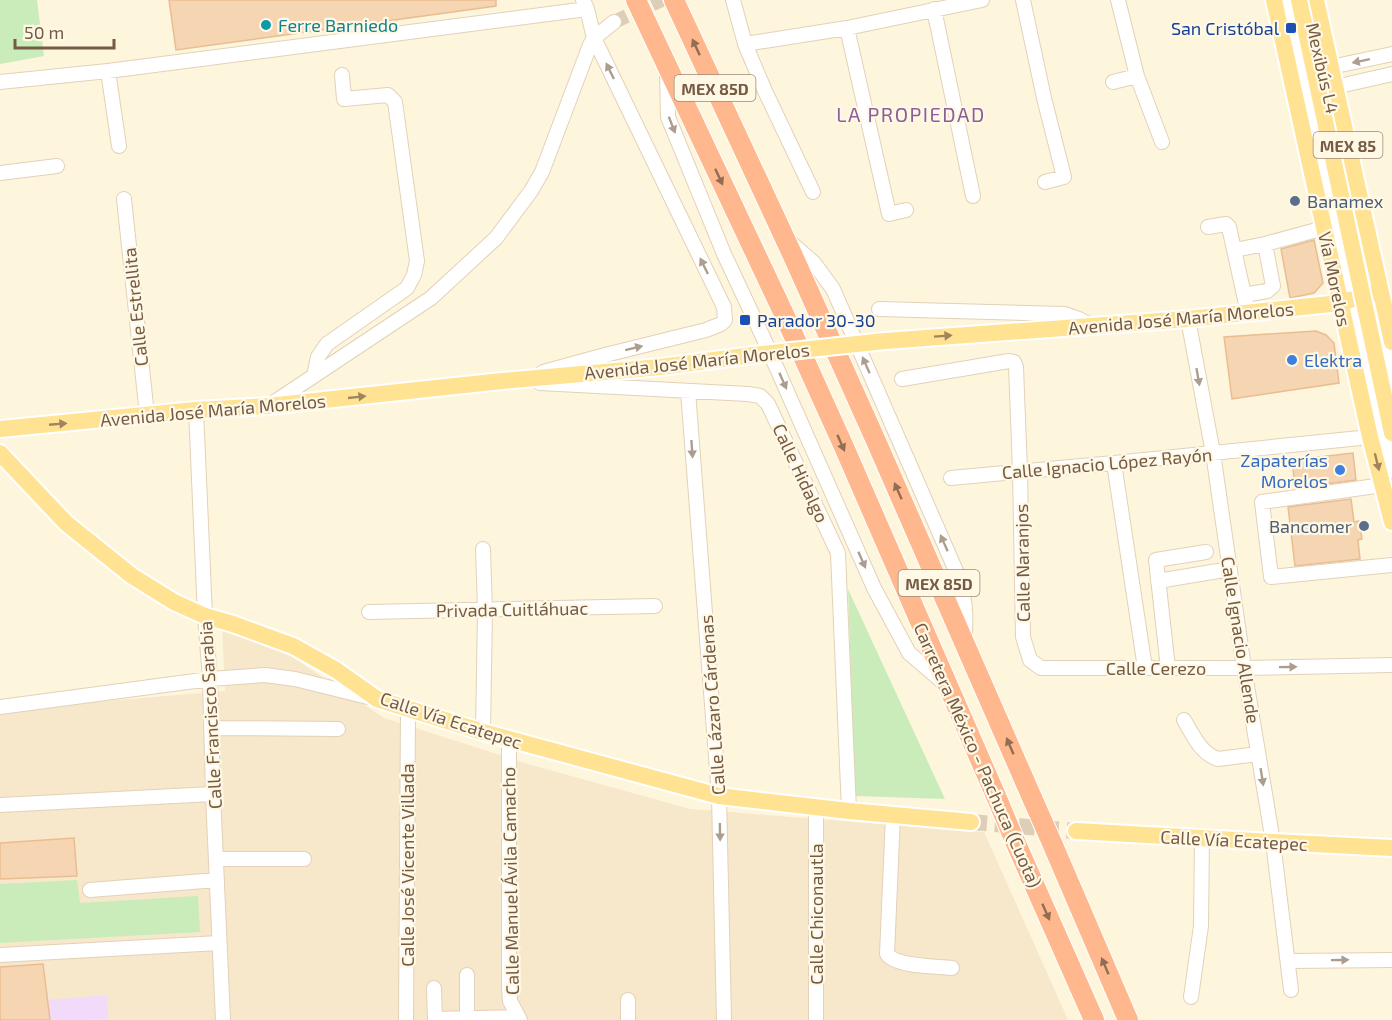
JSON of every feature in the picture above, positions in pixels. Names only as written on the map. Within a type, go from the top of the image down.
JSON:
[{"type":"highway","name":"Carretera México - Pachuca (Cuota)","points":[[636,0],[783,312],[1094,1020]]},
{"type":"highway","name":"Carretera México - Pachuca (Cuota)","points":[[674,0],[785,238],[964,640],[1128,1020]]},
{"type":"main road","name":"Vía Morelos","points":[[1274,0],[1324,228],[1345,301],[1370,437],[1392,522]]},
{"type":"main road","points":[[1299,0],[1392,434]]},
{"type":"main road","name":"MEX 85","points":[[1316,0],[1391,336]]},
{"type":"main road","name":"Avenida José María Morelos","points":[[0,429],[268,406],[660,367],[885,341],[1188,319],[1345,301],[1382,291]]},
{"type":"main road","name":"Calle Vía Ecatepec","points":[[0,453],[66,523],[132,576],[174,602],[206,616],[293,646],[336,670],[377,699],[483,732],[719,796],[816,808],[971,822]]},
{"type":"main road","name":"Calle Vía Ecatepec","points":[[1076,831],[1392,848]]},
{"type":"street","points":[[733,0],[745,44],[813,192]]},
{"type":"street","points":[[745,44],[847,28],[982,0]]},
{"type":"street","points":[[1023,0],[1064,177],[1045,182]]},
{"type":"street","points":[[1118,0],[1137,76],[1162,142]]},
{"type":"street","name":"Mexibús L4","points":[[1285,0],[1345,301],[1392,471]]},
{"type":"street","name":"Mexibús L4","points":[[1308,0],[1382,291],[1392,383]]},
{"type":"street","points":[[0,82],[108,71],[585,4],[594,38],[724,307],[724,320],[706,330],[509,381]]},
{"type":"street","points":[[934,9],[973,196]]},
{"type":"street","points":[[268,406],[431,298],[495,238],[531,191],[542,172],[590,45],[594,38],[614,22]]},
{"type":"street","points":[[847,28],[889,214],[906,210]]},
{"type":"street","points":[[1331,67],[1392,54]]},
{"type":"street","points":[[667,68],[668,117],[724,254],[858,553],[909,653],[947,685]]},
{"type":"street","points":[[108,71],[119,146]]},
{"type":"street","points":[[1335,87],[1392,74]]},
{"type":"street","points":[[314,376],[318,357],[327,344],[406,288],[414,275],[417,261],[395,102],[388,94],[344,99],[342,75]]},
{"type":"street","points":[[1113,82],[1137,76]]},
{"type":"street","points":[[0,174],[57,166]]},
{"type":"street","name":"Calle Estrellita","points":[[124,199],[147,415]]},
{"type":"street","points":[[1208,227],[1226,224],[1230,229],[1248,313]]},
{"type":"street","points":[[1234,250],[1324,228]]},
{"type":"street","points":[[1244,295],[1267,291],[1273,286],[1265,244]]},
{"type":"street","points":[[879,309],[1065,314],[1092,326]]},
{"type":"street","name":"Calle Ignacio Allende","points":[[1188,319],[1213,453],[1244,668],[1273,842],[1292,990]]},
{"type":"street","name":"Calle Naranjos","points":[[902,379],[1014,362],[1020,471],[1023,637],[1030,660]]},
{"type":"street","name":"Calle Hidalgo","points":[[509,381],[748,394],[760,396],[768,404],[838,553],[849,811]]},
{"type":"street","name":"Calle Lázaro Cárdenas","points":[[688,391],[719,796],[724,1020]]},
{"type":"street","name":"Calle Francisco Sarabia","points":[[196,411],[224,1020]]},
{"type":"street","name":"Calle Ignacio López Rayón","points":[[951,478],[1114,464],[1370,437]]},
{"type":"street","points":[[1114,464],[1145,668]]},
{"type":"street","points":[[1383,486],[1262,502],[1263,513],[1271,577],[1392,565]]},
{"type":"street","points":[[483,549],[485,610],[483,732]]},
{"type":"street","points":[[1168,668],[1156,560],[1206,552]]},
{"type":"street","points":[[1158,581],[1230,569]]},
{"type":"street","name":"Privada Cuitláhuac","points":[[369,612],[655,606]]},
{"type":"street","name":"Calle Cerezo","points":[[1030,660],[1041,668],[1392,665]]},
{"type":"street","points":[[0,707],[210,679],[265,675],[295,679],[377,699]]},
{"type":"street","name":"Calle José Vicente Villada","points":[[406,1020],[408,710]]},
{"type":"street","points":[[1184,720],[1203,750],[1213,758],[1258,754]]},
{"type":"street","points":[[211,728],[338,729]]},
{"type":"street","name":"Calle Manuel Ávila Camacho","points":[[508,739],[508,988],[510,1001],[519,1018]]},
{"type":"street","points":[[0,805],[213,794]]},
{"type":"street","name":"Calle Chiconautla","points":[[816,808],[816,1020]]},
{"type":"street","points":[[893,815],[887,954],[891,959],[900,962],[952,968]]},
{"type":"street","points":[[1191,997],[1201,926],[1202,838]]},
{"type":"street","points":[[216,859],[304,858]]},
{"type":"street","points":[[90,890],[217,880]]},
{"type":"street","points":[[0,955],[219,943]]},
{"type":"street","points":[[1289,961],[1392,960]]},
{"type":"street","points":[[467,975],[467,1018]]},
{"type":"street","points":[[434,987],[435,1020],[519,1018]]},
{"type":"street","points":[[628,999],[628,1020]]},
{"type":"shaded area","points":[[222,624],[288,654],[384,718],[528,764],[690,809],[984,832],[1068,1020],[0,1020],[0,710],[225,691]]},
{"type":"shaded area","points":[[107,995],[108,1019],[0,1020],[0,1004]]},
{"type":"green space","points":[[0,0],[37,0],[44,56],[0,64]]},
{"type":"green space","points":[[848,589],[945,799],[855,796]]},
{"type":"green space","points":[[77,880],[80,903],[198,896],[200,932],[0,943],[0,884]]},
{"type":"building","name":"Ferre Barniedo","points":[[169,0],[496,0],[496,6],[176,50]]},
{"type":"building","points":[[1314,240],[1323,283],[1314,293],[1290,298],[1281,249]]},
{"type":"building","points":[[1316,331],[1326,335],[1334,343],[1339,383],[1232,399],[1224,337]]},
{"type":"building","points":[[1353,453],[1356,480],[1295,488],[1292,460]]},
{"type":"building","points":[[1351,499],[1354,522],[1359,521],[1362,539],[1358,540],[1360,559],[1295,566],[1288,507]]},
{"type":"building","points":[[74,838],[77,876],[0,879],[0,843]]},
{"type":"building","points":[[43,964],[50,1020],[0,1020],[0,967]]},
{"type":"tunnel","points":[[614,22],[662,0]]},
{"type":"tunnel","points":[[971,822],[1076,831]]},
{"type":"place","name":"Ferre Barniedo","points":[[266,25]]},
{"type":"place","name":"San Cristóbal","points":[[1291,28]]},
{"type":"place","name":"Banamex","points":[[1295,201]]},
{"type":"place","name":"Parador 30-30","points":[[745,320]]},
{"type":"place","name":"Elektra","points":[[1292,360]]},
{"type":"place","name":"Zapaterías Morelos","points":[[1340,470]]},
{"type":"place","name":"Bancomer","points":[[1364,526]]},
{"type":"district","name":"LA PROPIEDAD","points":[[911,114]]}]
